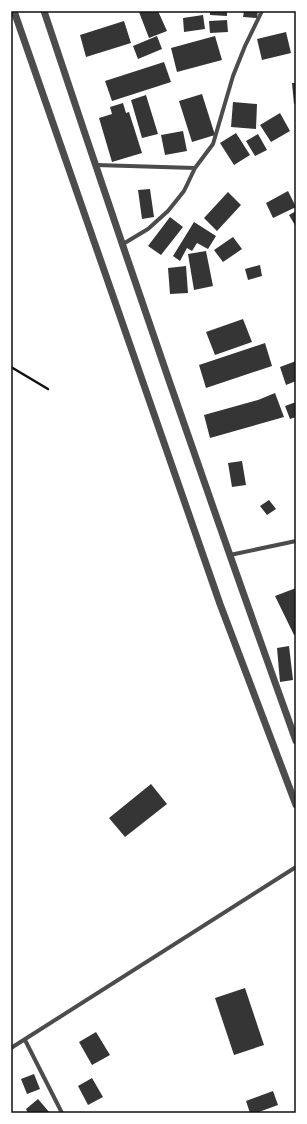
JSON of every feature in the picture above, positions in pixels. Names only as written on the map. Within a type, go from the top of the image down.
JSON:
[{"type":"street","points":[[14,11],[220,604],[296,805]]},
{"type":"street","points":[[44,11],[95,165],[230,556],[296,741]]},
{"type":"street","points":[[123,244],[148,229],[168,211],[184,191],[195,168],[213,144],[233,76],[245,46],[262,11]]},
{"type":"street","points":[[95,165],[195,168]]},
{"type":"street","points":[[230,556],[296,541]]},
{"type":"street","points":[[11,1048],[296,867]]},
{"type":"street","points":[[25,1040],[62,1113]]},
{"type":"path","points":[[11,367],[48,389]]},
{"type":"building","points":[[158,11],[167,31],[149,38],[139,12]]},
{"type":"building","points":[[210,11],[227,11],[227,16],[210,15]]},
{"type":"building","points":[[244,11],[258,11],[257,18],[243,17]]},
{"type":"building","points":[[203,15],[205,29],[184,32],[183,18]]},
{"type":"building","points":[[227,20],[228,32],[210,33],[209,21]]},
{"type":"building","points":[[124,21],[131,43],[86,57],[80,35]]},
{"type":"building","points":[[286,32],[291,53],[262,60],[257,39]]},
{"type":"building","points":[[157,36],[162,49],[138,59],[133,46]]},
{"type":"building","points":[[215,36],[222,60],[177,72],[171,48]]},
{"type":"building","points":[[164,62],[171,82],[112,101],[105,81]]},
{"type":"building","points":[[292,83],[296,83],[296,104],[294,104]]},
{"type":"building","points":[[202,94],[215,135],[192,142],[179,101]]},
{"type":"building","points":[[146,95],[158,134],[142,138],[131,100]]},
{"type":"building","points":[[233,102],[257,104],[256,129],[231,127]]},
{"type":"building","points":[[123,103],[126,113],[129,112],[142,153],[112,162],[99,118],[112,114],[110,107]]},
{"type":"building","points":[[280,113],[290,131],[271,142],[260,125]]},
{"type":"building","points":[[183,131],[187,151],[165,155],[161,135]]},
{"type":"building","points":[[236,133],[250,155],[234,165],[220,143]]},
{"type":"building","points":[[258,134],[267,150],[255,156],[246,141]]},
{"type":"building","points":[[150,189],[154,217],[142,219],[138,190]]},
{"type":"building","points":[[288,191],[296,207],[273,218],[266,203]]},
{"type":"building","points":[[228,192],[241,205],[217,231],[204,218]]},
{"type":"building","points":[[296,211],[296,227],[289,215]]},
{"type":"building","points":[[170,217],[183,227],[161,255],[148,246]]},
{"type":"building","points":[[194,222],[216,236],[208,249],[197,243],[192,251],[187,248],[180,261],[173,256]]},
{"type":"building","points":[[233,237],[242,249],[223,262],[214,250]]},
{"type":"building","points":[[206,251],[213,286],[194,290],[188,254]]},
{"type":"building","points":[[260,265],[262,276],[248,280],[245,269]]},
{"type":"building","points":[[186,266],[188,293],[170,294],[168,268]]},
{"type":"building","points":[[243,319],[252,342],[215,355],[206,332]]},
{"type":"building","points":[[265,343],[272,366],[206,388],[199,365]]},
{"type":"building","points":[[296,361],[296,381],[286,385],[280,367]]},
{"type":"building","points":[[275,393],[284,417],[210,438],[204,415],[258,400]]},
{"type":"building","points":[[296,402],[296,417],[290,419],[285,406]]},
{"type":"building","points":[[242,461],[246,485],[232,487],[228,463]]},
{"type":"building","points":[[269,500],[276,509],[267,515],[260,506]]},
{"type":"building","points":[[296,588],[296,634],[294,635],[275,596]]},
{"type":"building","points":[[289,646],[293,680],[280,682],[277,648]]},
{"type":"building","points":[[151,784],[167,804],[125,837],[109,818]]},
{"type":"building","points":[[245,988],[264,1045],[234,1055],[215,998]]},
{"type":"building","points":[[96,1032],[110,1055],[92,1065],[79,1042]]},
{"type":"building","points":[[34,1074],[40,1089],[27,1094],[21,1079]]},
{"type":"building","points":[[92,1078],[103,1097],[88,1105],[78,1086]]},
{"type":"building","points":[[273,1091],[278,1105],[256,1113],[250,1113],[246,1101]]},
{"type":"building","points":[[38,1099],[50,1113],[28,1113],[26,1109]]}]
